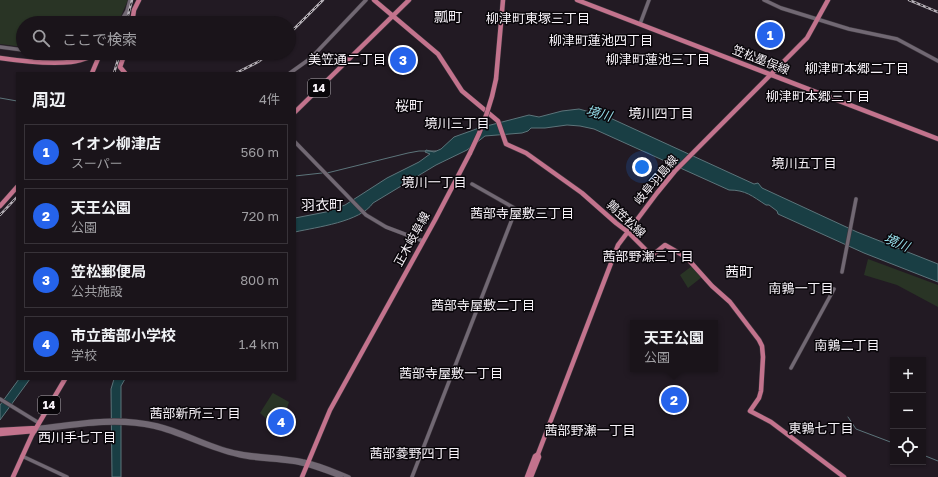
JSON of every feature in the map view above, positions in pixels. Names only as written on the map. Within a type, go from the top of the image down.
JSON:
[{"type":"main road","points":[[133,16],[134,10],[139,0]]},
{"type":"main road","name":"鶉笠松線","points":[[374,0],[438,54],[459,87],[495,118],[506,144],[526,153],[582,192],[628,232],[650,254],[654,254],[665,245],[686,257],[712,286],[730,302],[762,346],[760,396],[750,411],[772,422],[844,477]]},
{"type":"main road","name":"14","points":[[296,111],[408,0]]},
{"type":"main road","name":"正木岐阜線","points":[[302,477],[330,410],[423,241],[485,122],[494,93],[503,0]]},
{"type":"main road","name":"笠松墨俣線","points":[[577,0],[938,139]]},
{"type":"main road","name":"岐阜羽島線","points":[[531,477],[539,457],[538,454],[618,245],[675,172],[807,38],[828,0]]},
{"type":"main road","points":[[0,58],[20,61],[66,62],[80,60]]},
{"type":"main road","points":[[92,72],[98,60]]},
{"type":"main road","points":[[122,60],[120,67],[124,72]]},
{"type":"main road","points":[[0,206],[16,188]]},
{"type":"main road","name":"14","points":[[13,477],[35,430],[64,380]]},
{"type":"main road","points":[[0,430],[35,430]]},
{"type":"main road","points":[[0,434],[35,430]]},
{"type":"main road","name":"岐阜羽島線","points":[[527,477],[535,456],[538,454]]},
{"type":"street","points":[[124,16],[130,0]]},
{"type":"street","points":[[291,72],[311,58],[366,0]]},
{"type":"street","points":[[640,24],[649,0]]},
{"type":"street","points":[[764,0],[781,8],[818,20],[862,32],[897,39],[938,61]]},
{"type":"street","points":[[0,47],[16,49]]},
{"type":"street","points":[[296,143],[365,214],[386,227],[423,241]]},
{"type":"street","points":[[412,477],[516,209],[472,184]]},
{"type":"street","points":[[842,272],[856,199]]},
{"type":"street","points":[[790,368],[834,289]]},
{"type":"street","points":[[1,400],[39,423]]},
{"type":"street","points":[[35,430],[110,421],[122,421],[155,427],[217,450],[237,455],[307,463],[349,477]]},
{"type":"street","points":[[22,456],[68,477]]},
{"type":"street","points":[[307,463],[341,477]]},
{"type":"green space","points":[[0,0],[128,0],[121,16],[16,16],[16,46],[0,44]]},
{"type":"green space","points":[[868,259],[938,285],[938,307],[897,285],[864,275]]},
{"type":"green space","points":[[692,266],[702,277],[688,288],[680,275]]},
{"type":"green space","points":[[273,393],[289,402],[286,411],[290,414],[278,429],[260,413]]},
{"type":"water","points":[[579,109],[608,117],[754,184],[758,183],[762,188],[857,232],[938,264],[938,282],[864,253],[778,214],[777,211],[769,205],[766,205],[749,194],[729,190],[594,129],[580,126],[567,125],[531,128],[522,133],[485,136],[467,150],[436,165],[373,203],[358,215],[326,226],[296,232],[296,218],[326,212],[345,205],[387,178],[419,162],[430,154],[425,152],[426,150],[434,152],[441,149],[454,137],[479,128],[529,115],[539,117],[562,111]]},
{"type":"water","points":[[18,380],[29,380],[0,420],[0,405]]},
{"type":"water","points":[[114,380],[124,380],[121,386],[121,477],[112,477],[111,389]]},
{"type":"waterway","points":[[0,98],[16,101]]},
{"type":"waterway","points":[[327,173],[408,153],[419,151],[436,151]]},
{"type":"waterway","points":[[296,176],[322,173]]},
{"type":"waterway","points":[[848,417],[856,429],[890,442]]},
{"type":"waterway","points":[[926,456],[938,461]]},
{"type":"railway","points":[[128,16],[132,0]]},
{"type":"railway","points":[[296,27],[323,0]]},
{"type":"railway","points":[[909,0],[938,12]]},
{"type":"railway","points":[[114,72],[118,60]]},
{"type":"railway","points":[[238,72],[261,60]]},
{"type":"railway","points":[[0,215],[16,198]]},
{"type":"place","name":"イオン柳津店","points":[[770,35]]},
{"type":"place","name":"笠松郵便局","points":[[403,60]]},
{"type":"place","name":"天王公園","points":[[674,400]]},
{"type":"place","name":"市立茜部小学校","points":[[281,422]]},
{"type":"district","name":"瓢町","points":[[448,17]]},
{"type":"district","name":"柳津町東塚三丁目","points":[[538,18]]},
{"type":"district","name":"柳津町蓮池四丁目","points":[[601,40]]},
{"type":"district","name":"美笠通二丁目","points":[[347,59]]},
{"type":"district","name":"柳津町蓮池三丁目","points":[[658,59]]},
{"type":"district","name":"柳津町本郷二丁目","points":[[857,68]]},
{"type":"district","name":"柳津町本郷三丁目","points":[[818,96]]},
{"type":"district","name":"桜町","points":[[409,106]]},
{"type":"district","name":"境川四丁目","points":[[661,113]]},
{"type":"district","name":"境川三丁目","points":[[457,123]]},
{"type":"district","name":"境川五丁目","points":[[804,163]]},
{"type":"district","name":"境川一丁目","points":[[434,182]]},
{"type":"district","name":"羽衣町","points":[[322,205]]},
{"type":"district","name":"茜部寺屋敷三丁目","points":[[522,213]]},
{"type":"district","name":"茜部野瀬三丁目","points":[[648,256]]},
{"type":"district","name":"茜町","points":[[739,272]]},
{"type":"district","name":"南鶉一丁目","points":[[801,288]]},
{"type":"district","name":"茜部寺屋敷二丁目","points":[[483,305]]},
{"type":"district","name":"南鶉二丁目","points":[[847,345]]},
{"type":"district","name":"茜部寺屋敷一丁目","points":[[451,373]]},
{"type":"district","name":"茜部新所三丁目","points":[[195,413]]},
{"type":"district","name":"東鶉七丁目","points":[[821,428]]},
{"type":"district","name":"茜部野瀬一丁目","points":[[590,430]]},
{"type":"district","name":"西川手七丁目","points":[[77,437]]},
{"type":"district","name":"茜部菱野四丁目","points":[[415,453]]},
{"type":"water label","name":"境川","points":[[599,113]]},
{"type":"water label","name":"境川","points":[[897,242]]}]
